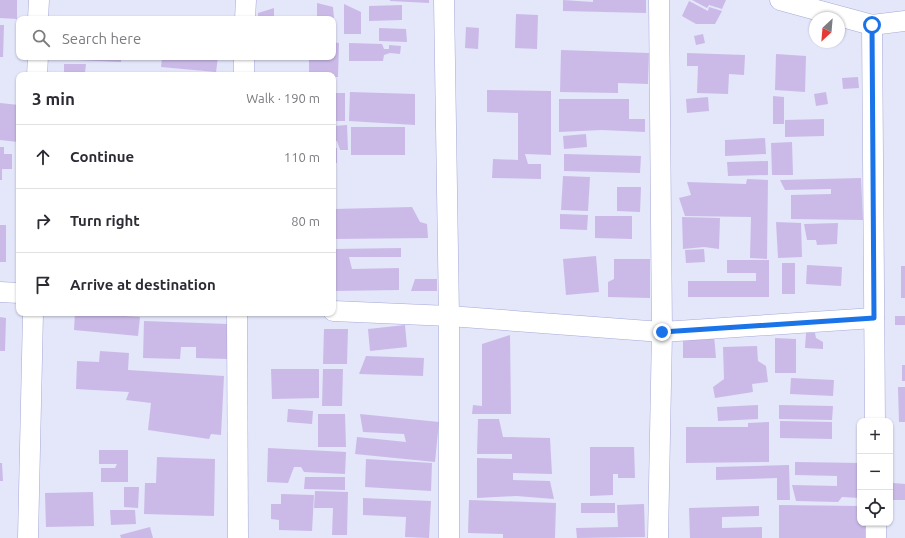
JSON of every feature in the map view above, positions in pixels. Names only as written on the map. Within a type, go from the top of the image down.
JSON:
[{"type":"street","points":[[38,16],[39,0]]},
{"type":"street","points":[[246,0],[246,16]]},
{"type":"street","points":[[444,0],[449,316],[449,538]]},
{"type":"street","points":[[658,538],[662,332],[659,0]]},
{"type":"street","points":[[780,0],[872,25],[905,21]]},
{"type":"street","points":[[872,25],[875,418]]},
{"type":"street","points":[[37,72],[38,60]]},
{"type":"street","points":[[244,60],[244,72]]},
{"type":"street","points":[[0,292],[16,293]]},
{"type":"street","points":[[336,311],[449,316],[662,332],[874,318]]},
{"type":"street","points":[[28,538],[33,316]]},
{"type":"street","points":[[237,316],[238,538]]},
{"type":"street","points":[[876,526],[876,538]]},
{"type":"building","points":[[0,0],[17,0],[16,19],[0,18]]},
{"type":"building","points":[[429,0],[429,3],[390,1]]},
{"type":"building","points":[[563,0],[593,2],[593,0],[646,0],[646,13],[563,11]]},
{"type":"building","points":[[692,0],[726,0],[722,9],[709,5],[707,8]]},
{"type":"building","points":[[689,1],[708,11],[709,7],[722,11],[715,24],[696,24],[682,16]]},
{"type":"building","points":[[317,3],[333,7],[334,16],[317,16]]},
{"type":"building","points":[[344,4],[361,12],[361,34],[344,34]]},
{"type":"building","points":[[402,5],[402,20],[369,21],[369,6]]},
{"type":"building","points":[[274,8],[274,16],[258,16],[258,13]]},
{"type":"building","points":[[516,14],[538,15],[537,49],[515,48]]},
{"type":"building","points":[[0,25],[4,25],[3,57],[0,57]]},
{"type":"building","points":[[466,27],[479,28],[478,49],[465,48]]},
{"type":"building","points":[[379,28],[406,29],[407,42],[379,41]]},
{"type":"building","points":[[703,34],[705,43],[696,45],[694,36]]},
{"type":"building","points":[[336,42],[339,43],[338,77],[336,77],[336,72],[309,72],[309,60],[336,60]]},
{"type":"building","points":[[349,43],[382,44],[384,49],[389,49],[389,45],[401,46],[400,54],[390,53],[384,55],[383,61],[349,61]]},
{"type":"building","points":[[561,50],[649,53],[648,84],[618,83],[618,93],[560,92]]},
{"type":"building","points":[[687,53],[745,55],[744,75],[729,74],[728,94],[697,93],[698,66],[687,66]]},
{"type":"building","points":[[776,54],[806,56],[805,92],[775,90]]},
{"type":"building","points":[[76,60],[121,60],[121,62]]},
{"type":"building","points":[[162,60],[218,60],[216,72],[161,67]]},
{"type":"building","points":[[64,64],[86,64],[85,72],[64,72]]},
{"type":"building","points":[[858,77],[859,88],[843,89],[842,78]]},
{"type":"building","points":[[487,90],[551,91],[551,155],[525,154],[528,164],[541,164],[541,179],[492,178],[493,159],[518,160],[518,113],[487,112]]},
{"type":"building","points":[[350,92],[415,94],[415,125],[349,121]]},
{"type":"building","points":[[826,92],[828,104],[816,106],[814,94]]},
{"type":"building","points":[[336,93],[345,93],[345,121],[336,121]]},
{"type":"building","points":[[773,96],[784,97],[784,124],[773,124]]},
{"type":"building","points":[[708,97],[709,111],[687,113],[686,99]]},
{"type":"building","points":[[559,99],[629,99],[629,119],[645,119],[645,132],[602,130],[559,132]]},
{"type":"building","points":[[0,103],[16,105],[16,142],[0,140]]},
{"type":"building","points":[[824,119],[824,136],[785,137],[785,120]]},
{"type":"building","points":[[347,125],[348,150],[340,150],[336,141],[336,126]]},
{"type":"building","points":[[351,127],[405,127],[405,155],[351,155]]},
{"type":"building","points":[[586,134],[587,147],[564,149],[563,136]]},
{"type":"building","points":[[765,138],[766,154],[725,156],[725,140]]},
{"type":"building","points":[[792,142],[793,175],[772,175],[771,143]]},
{"type":"building","points":[[0,147],[4,147],[4,154],[12,154],[12,169],[2,169],[2,180],[0,180]]},
{"type":"building","points":[[336,148],[337,148],[336,163]]},
{"type":"building","points":[[564,154],[641,156],[640,173],[564,171]]},
{"type":"building","points":[[768,161],[768,175],[728,176],[727,162]]},
{"type":"building","points":[[563,176],[590,177],[588,211],[561,210]]},
{"type":"building","points":[[861,178],[863,220],[791,219],[791,195],[831,194],[831,189],[785,190],[780,180]]},
{"type":"building","points":[[747,179],[768,180],[767,259],[750,258],[751,217],[685,216],[679,198],[691,195],[687,182],[746,184]]},
{"type":"building","points":[[617,187],[641,187],[640,212],[617,211]]},
{"type":"building","points":[[412,207],[420,222],[427,224],[428,238],[336,239],[336,209]]},
{"type":"building","points":[[560,214],[588,215],[587,230],[560,229]]},
{"type":"building","points":[[595,216],[632,216],[632,239],[595,238]]},
{"type":"building","points":[[682,217],[720,218],[719,249],[704,247],[683,249]]},
{"type":"building","points":[[776,222],[801,223],[802,257],[778,258]]},
{"type":"building","points":[[838,223],[837,244],[817,245],[816,240],[807,240],[804,224]]},
{"type":"building","points":[[0,225],[6,225],[6,262],[0,262]]},
{"type":"building","points":[[401,248],[401,257],[349,257],[352,269],[399,268],[399,290],[336,291],[336,249]]},
{"type":"building","points":[[704,249],[705,262],[686,263],[685,250]]},
{"type":"building","points":[[596,256],[599,292],[566,295],[563,259]]},
{"type":"building","points":[[614,259],[650,259],[650,298],[608,297],[608,282],[614,279]]},
{"type":"building","points":[[727,260],[769,260],[769,297],[688,297],[688,281],[756,281],[756,273],[727,273]]},
{"type":"building","points":[[782,263],[795,263],[795,294],[782,294]]},
{"type":"building","points":[[807,265],[842,267],[841,286],[806,284]]},
{"type":"building","points":[[901,266],[905,266],[905,298],[901,298]]},
{"type":"building","points":[[415,279],[437,279],[437,291],[411,291]]},
{"type":"building","points":[[75,316],[140,317],[138,336],[74,330]]},
{"type":"building","points":[[895,316],[905,316],[905,325],[895,325]]},
{"type":"building","points":[[0,317],[6,318],[5,351],[0,351]]},
{"type":"building","points":[[144,321],[228,324],[227,359],[196,358],[196,347],[181,347],[180,359],[143,358]]},
{"type":"building","points":[[405,325],[407,347],[370,351],[368,329]]},
{"type":"building","points":[[324,329],[348,329],[347,364],[323,364]]},
{"type":"building","points":[[806,333],[815,333],[816,338],[823,342],[823,349],[805,348]]},
{"type":"building","points":[[510,335],[511,414],[472,414],[473,405],[482,406],[482,344]]},
{"type":"building","points":[[714,335],[716,358],[683,358],[683,338]]},
{"type":"building","points":[[775,338],[796,339],[796,373],[775,373]]},
{"type":"building","points":[[757,346],[758,361],[766,366],[768,382],[752,384],[753,392],[715,398],[713,387],[724,379],[723,347]]},
{"type":"building","points":[[100,351],[129,353],[128,370],[224,376],[221,435],[211,434],[209,439],[148,430],[151,403],[126,400],[129,392],[76,389],[77,361],[99,362]]},
{"type":"building","points":[[366,356],[424,358],[423,376],[359,374]]},
{"type":"building","points":[[902,365],[905,365],[905,381],[902,381]]},
{"type":"building","points":[[271,369],[319,369],[319,398],[272,399]]},
{"type":"building","points":[[323,369],[343,369],[342,406],[322,406]]},
{"type":"building","points":[[791,378],[834,380],[833,396],[790,394]]},
{"type":"building","points":[[898,387],[905,387],[905,422],[899,422]]},
{"type":"building","points":[[758,405],[758,419],[718,421],[717,407]]},
{"type":"building","points":[[779,405],[833,406],[832,420],[779,419]]},
{"type":"building","points":[[288,409],[313,411],[312,424],[287,422]]},
{"type":"building","points":[[318,414],[345,414],[346,447],[318,447]]},
{"type":"building","points":[[360,414],[439,422],[435,462],[355,454],[357,437],[406,442],[404,434],[363,432]]},
{"type":"building","points":[[478,419],[499,419],[503,437],[550,438],[552,474],[513,473],[513,480],[550,481],[554,499],[516,496],[477,498],[477,458],[512,459],[512,454],[477,454]]},
{"type":"building","points":[[780,421],[832,422],[832,439],[780,438]]},
{"type":"building","points":[[769,422],[769,462],[686,463],[686,427],[748,427],[748,423]]},
{"type":"building","points":[[590,447],[634,447],[635,478],[618,478],[618,474],[613,474],[613,495],[590,496]]},
{"type":"building","points":[[268,448],[346,452],[345,474],[304,472],[301,467],[294,467],[288,483],[267,482]]},
{"type":"building","points":[[99,450],[128,450],[128,482],[101,482],[101,468],[115,468],[117,464],[99,464]]},
{"type":"building","points":[[157,457],[215,459],[214,516],[144,514],[145,483],[156,483]]},
{"type":"building","points":[[366,459],[432,463],[431,491],[365,487]]},
{"type":"building","points":[[795,462],[857,463],[857,498],[842,497],[838,502],[796,501],[792,485],[837,486],[837,476],[795,475]]},
{"type":"building","points":[[0,463],[2,463],[3,481],[0,481]]},
{"type":"building","points":[[789,465],[790,500],[777,500],[777,478],[716,480],[716,467]]},
{"type":"building","points":[[305,477],[345,477],[345,490],[304,489]]},
{"type":"building","points":[[893,483],[905,484],[905,500],[893,500]]},
{"type":"building","points":[[124,487],[139,487],[138,508],[124,507]]},
{"type":"building","points":[[315,491],[348,492],[347,535],[332,535],[333,508],[314,508]]},
{"type":"building","points":[[93,492],[94,526],[46,527],[45,493]]},
{"type":"building","points":[[281,494],[314,495],[312,531],[279,530],[279,520],[271,519],[271,504],[281,504]]},
{"type":"building","points":[[363,498],[431,501],[429,538],[405,537],[406,517],[363,515]]},
{"type":"building","points":[[469,500],[556,503],[555,538],[503,538],[503,534],[468,533]]},
{"type":"building","points":[[581,503],[615,503],[615,513],[581,513]]},
{"type":"building","points":[[644,504],[645,537],[577,538],[576,528],[618,527],[617,505]]},
{"type":"building","points":[[779,505],[857,506],[857,526],[865,526],[865,538],[779,538]]},
{"type":"building","points":[[759,506],[759,516],[722,517],[722,528],[762,527],[762,538],[690,538],[689,508]]},
{"type":"building","points":[[110,510],[135,510],[136,524],[111,525]]},
{"type":"building","points":[[150,527],[153,538],[121,538],[120,535]]},
{"type":"route","points":[[662,332],[874,318],[872,25]]}]
